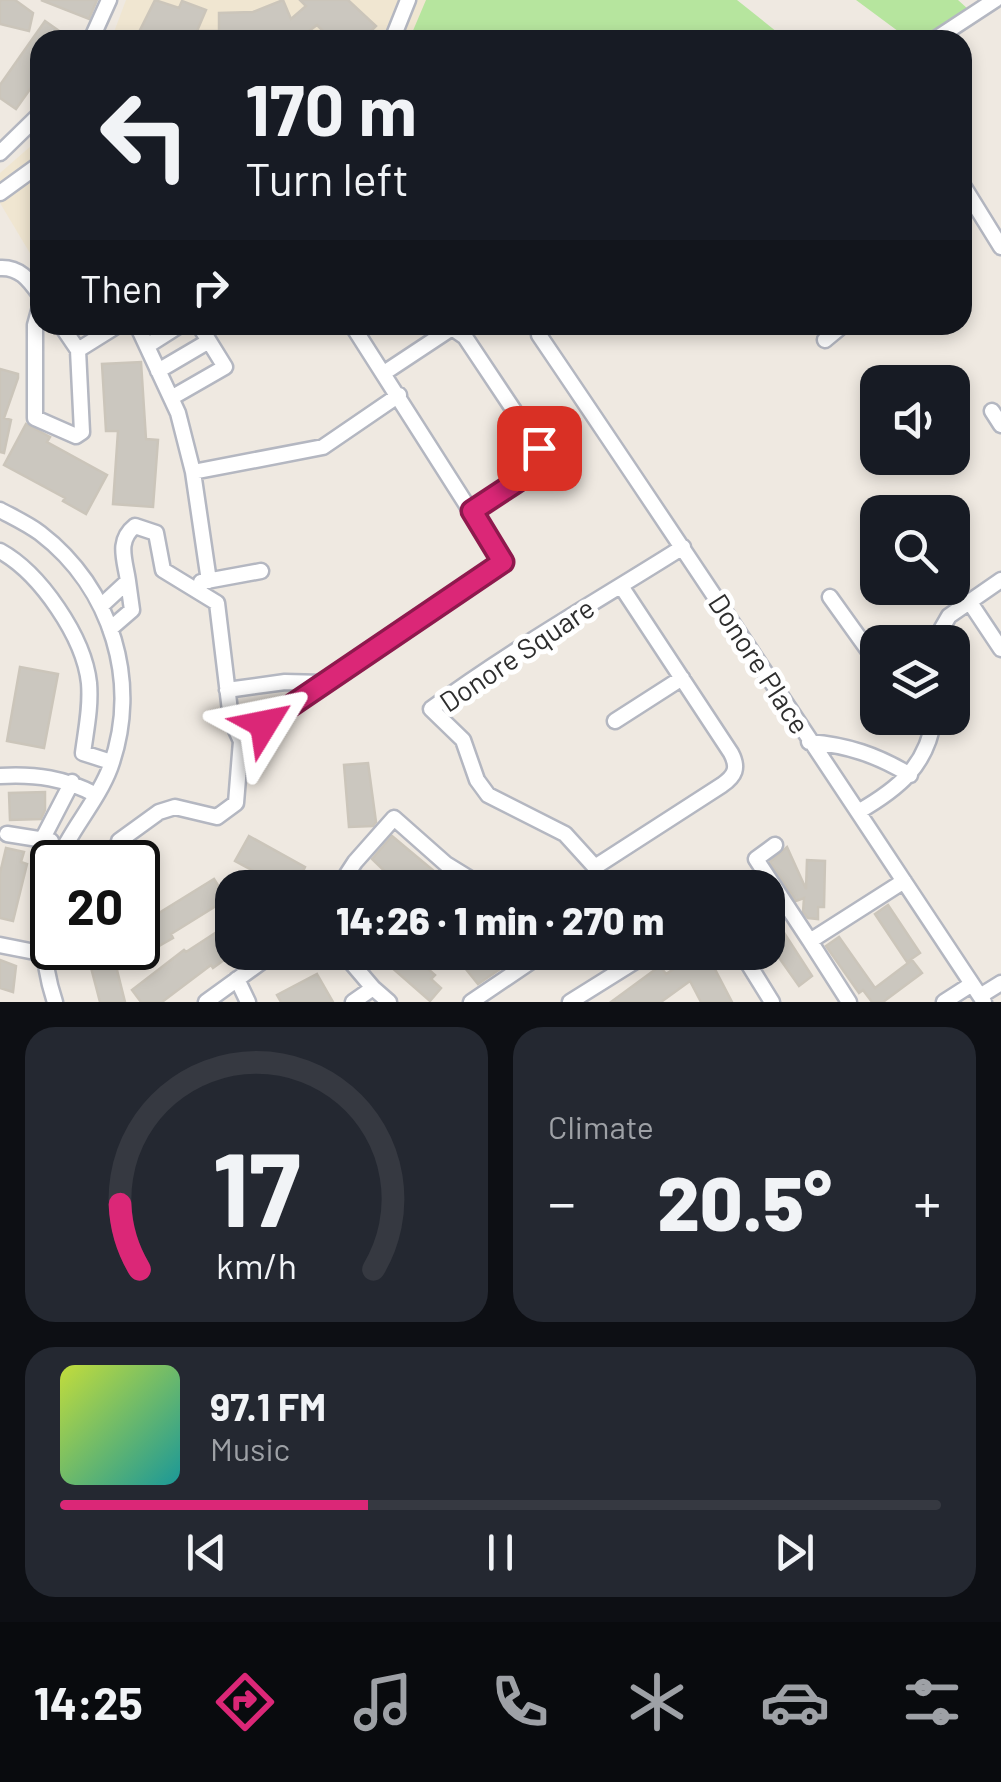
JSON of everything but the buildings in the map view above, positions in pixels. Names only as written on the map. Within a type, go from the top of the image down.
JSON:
[{"type":"street","points":[[96,30],[109,0]]},
{"type":"street","points":[[396,30],[408,0]]},
{"type":"street","points":[[949,30],[995,0]]},
{"type":"street","points":[[0,153],[30,124]]},
{"type":"street","points":[[0,193],[30,171]]},
{"type":"street","points":[[972,200],[1001,247]]},
{"type":"street","points":[[0,268],[10,268],[30,280]]},
{"type":"street","points":[[35,335],[35,418],[76,436],[82,432],[78,350],[67,335]]},
{"type":"street","points":[[78,350],[102,335]]},
{"type":"street","points":[[142,335],[171,398],[193,472],[209,580]]},
{"type":"street","points":[[147,346],[164,335]]},
{"type":"street","points":[[171,398],[226,367],[205,335]]},
{"type":"street","points":[[242,741],[503,562],[359,335]]},
{"type":"street","points":[[384,373],[441,335]]},
{"type":"street","points":[[462,335],[543,459],[536,469],[472,511]]},
{"type":"street","name":"Donore Place","points":[[539,335],[979,994]]},
{"type":"street","points":[[826,340],[832,335]]},
{"type":"street","points":[[158,371],[209,341]]},
{"type":"street","points":[[193,472],[323,447],[399,395]]},
{"type":"street","points":[[992,411],[1001,426]]},
{"type":"street","points":[[0,510],[38,532],[84,578],[102,606],[120,662],[123,707],[112,762],[68,840]]},
{"type":"street","points":[[110,629],[132,610],[122,544],[136,526],[156,533],[163,570],[217,603],[231,720],[242,741],[236,803],[217,817],[176,807],[159,812],[120,840]]},
{"type":"street","name":"Donore Square","points":[[621,586],[734,760],[733,778],[596,867],[565,834],[494,799],[477,780],[462,740],[431,709],[621,586],[683,547]]},
{"type":"street","points":[[0,550],[22,566],[59,609],[88,680],[88,717],[82,753],[112,762]]},
{"type":"street","points":[[185,585],[261,571]]},
{"type":"street","points":[[970,600],[1001,580]]},
{"type":"street","points":[[102,606],[128,581]]},
{"type":"street","points":[[830,597],[860,639]]},
{"type":"street","points":[[970,602],[1001,649]]},
{"type":"street","points":[[944,625],[964,605]]},
{"type":"street","points":[[614,720],[682,678]]},
{"type":"street","points":[[227,690],[285,682],[323,684]]},
{"type":"street","points":[[858,812],[910,776],[930,735]]},
{"type":"street","points":[[809,742],[880,757],[910,776]]},
{"type":"street","points":[[0,776],[30,774],[72,782],[96,796]]},
{"type":"street","points":[[43,838],[72,782]]},
{"type":"street","points":[[350,870],[394,818],[456,870]]},
{"type":"street","points":[[8,834],[48,840]]},
{"type":"street","points":[[775,845],[756,859],[849,1002]]},
{"type":"street","points":[[810,941],[904,881]]},
{"type":"street","points":[[0,945],[30,951]]},
{"type":"street","points":[[48,970],[55,1002]]},
{"type":"street","points":[[206,1002],[250,970]]},
{"type":"street","points":[[358,970],[389,1002]]},
{"type":"street","points":[[471,1002],[518,970]]},
{"type":"street","points":[[570,1002],[621,970]]},
{"type":"street","points":[[752,970],[772,1002]]},
{"type":"street","points":[[237,979],[248,1002]]},
{"type":"street","points":[[944,1002],[979,994],[1001,982]]},
{"type":"street","points":[[353,1002],[373,988]]},
{"type":"shaded area","points":[[126,0],[444,0],[433,30],[115,30]]},
{"type":"shaded area","points":[[30,147],[30,253],[0,203],[0,173]]},
{"type":"green space","points":[[426,0],[737,0],[774,30],[413,30]]},
{"type":"green space","points":[[856,0],[958,0],[968,9],[936,30],[896,30]]},
{"type":"route","points":[[264,724],[503,562],[472,511],[536,469],[543,459],[539,448]]}]
